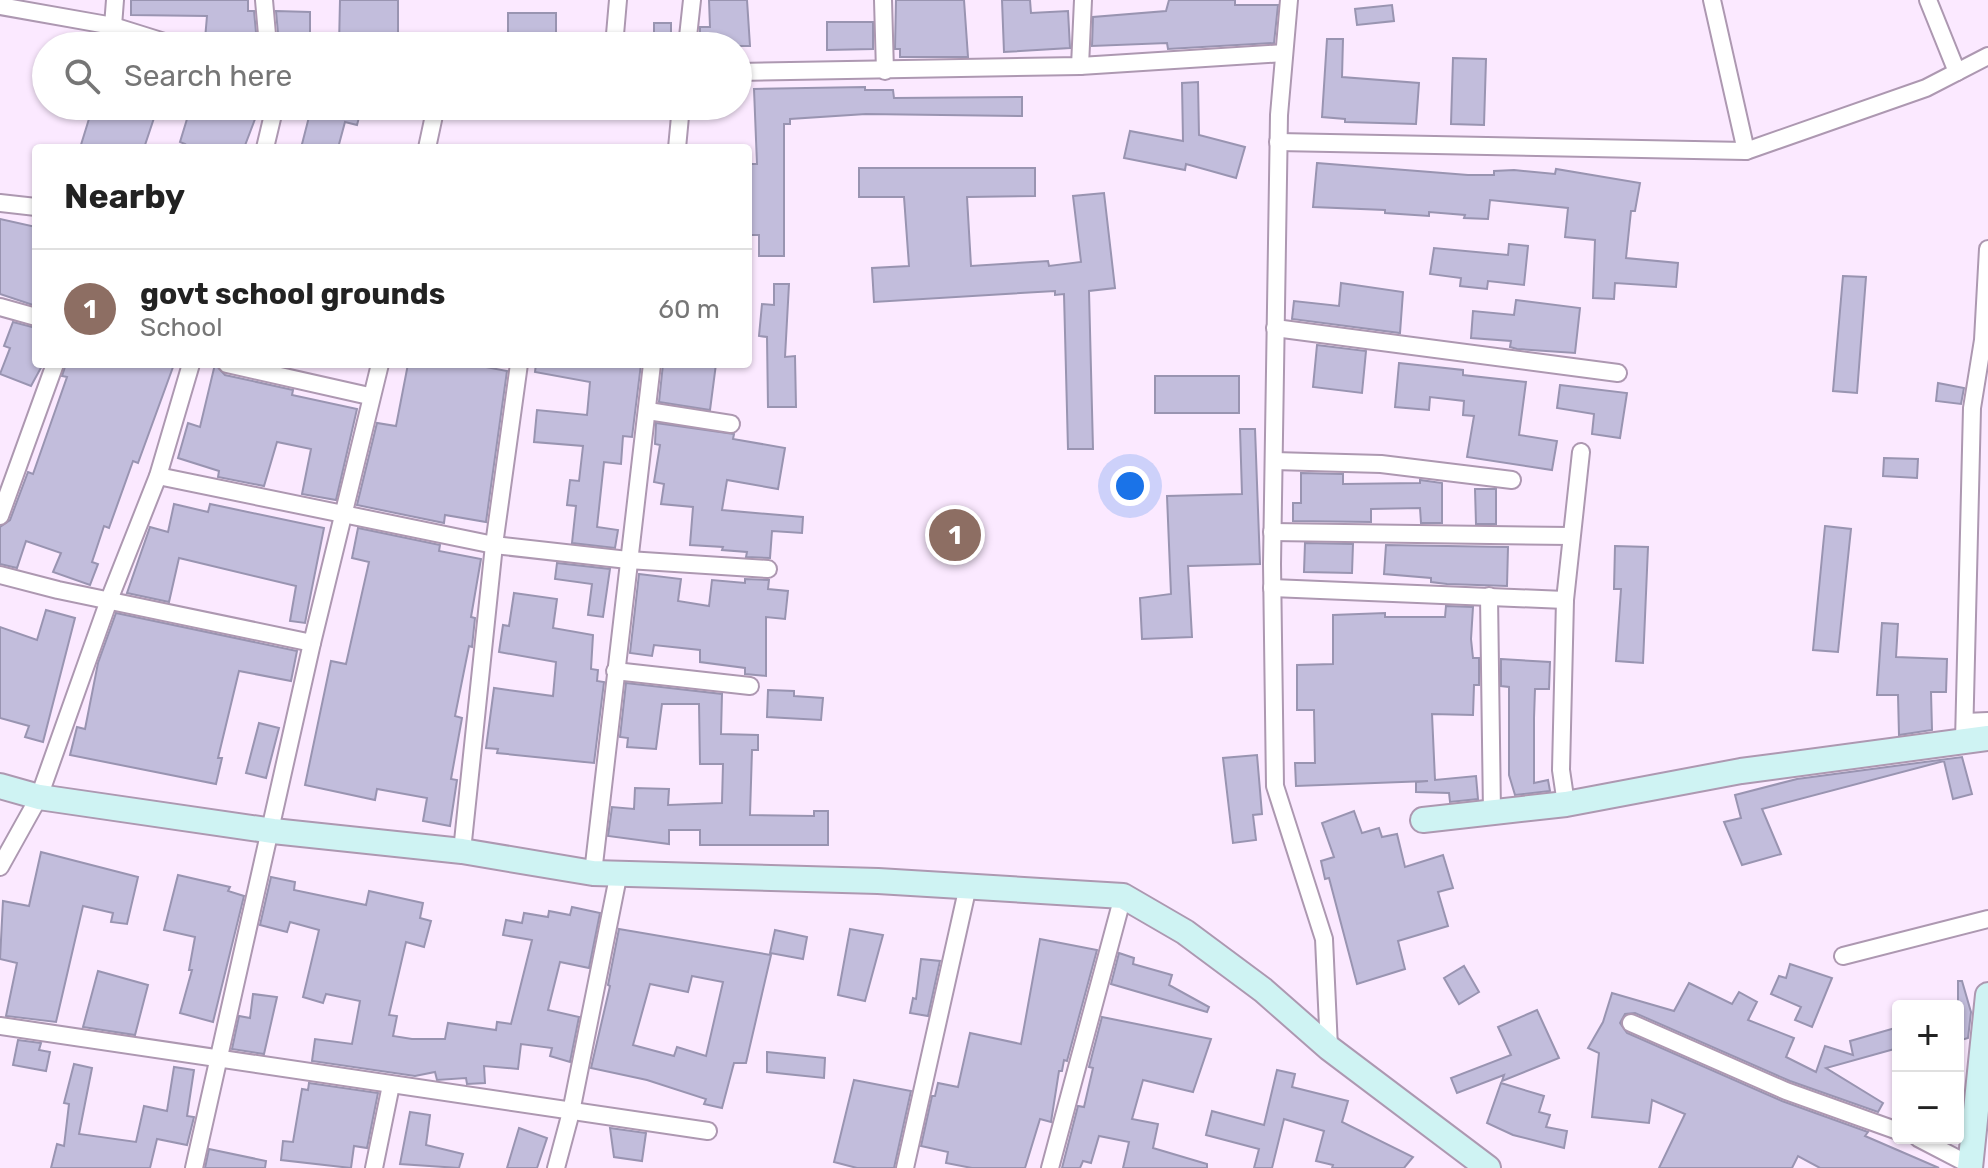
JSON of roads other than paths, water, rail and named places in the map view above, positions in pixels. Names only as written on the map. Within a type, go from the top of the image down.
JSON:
[{"type":"main road","points":[[1423,820],[1566,804],[1741,771],[1972,734]]},
{"type":"main road","points":[[0,786],[39,797],[273,831],[462,851],[593,873],[968,886],[1123,896],[1185,932],[1263,990],[1329,1048],[1488,1168]]},
{"type":"main road","points":[[1970,1166],[1988,995]]},
{"type":"street","points":[[113,26],[115,0]]},
{"type":"street","points":[[264,0],[267,32]]},
{"type":"street","points":[[615,32],[618,0]]},
{"type":"street","points":[[689,32],[692,0]]},
{"type":"street","points":[[883,0],[885,71]]},
{"type":"street","points":[[1080,66],[1083,0]]},
{"type":"street","points":[[1289,0],[1278,142],[1272,532],[1275,786],[1324,939],[1329,1048]]},
{"type":"street","points":[[1712,0],[1746,151]]},
{"type":"street","points":[[1928,0],[1957,72]]},
{"type":"street","points":[[0,6],[132,32]]},
{"type":"street","points":[[752,72],[1080,66],[1284,53]]},
{"type":"street","points":[[1278,142],[1746,151],[1926,88],[1988,56]]},
{"type":"street","points":[[266,144],[272,120]]},
{"type":"street","points":[[428,144],[433,120]]},
{"type":"street","points":[[677,144],[680,120]]},
{"type":"street","points":[[0,203],[32,207]]},
{"type":"street","points":[[1972,734],[1969,525],[1972,408],[1983,340],[1988,249]]},
{"type":"street","points":[[0,307],[32,316]]},
{"type":"street","points":[[1275,328],[1618,373]]},
{"type":"street","points":[[0,516],[54,368]]},
{"type":"street","points":[[0,867],[39,797],[109,600],[158,476],[190,368]]},
{"type":"street","points":[[245,368],[369,396]]},
{"type":"street","points":[[194,1168],[221,1061],[369,396],[379,368]]},
{"type":"street","points":[[462,851],[494,545],[518,368]]},
{"type":"street","points":[[593,873],[652,368]]},
{"type":"street","points":[[648,411],[731,424]]},
{"type":"street","points":[[1566,804],[1561,770],[1565,600],[1581,452]]},
{"type":"street","points":[[1274,461],[1381,464],[1512,480]]},
{"type":"street","points":[[158,476],[494,545],[628,560],[768,569]]},
{"type":"street","points":[[1969,525],[1988,527]]},
{"type":"street","points":[[1272,532],[1570,536]]},
{"type":"street","points":[[0,575],[312,643]]},
{"type":"street","points":[[1272,588],[1565,600]]},
{"type":"street","points":[[1489,596],[1492,813]]},
{"type":"street","points":[[615,671],[750,686]]},
{"type":"street","points":[[1972,734],[1988,721]]},
{"type":"street","points":[[556,1168],[571,1112],[619,872]]},
{"type":"street","points":[[905,1168],[968,886]]},
{"type":"street","points":[[1050,1168],[1123,896]]},
{"type":"street","points":[[1843,956],[1988,919]]},
{"type":"street","points":[[1631,1023],[1786,1091],[1892,1129]]},
{"type":"street","points":[[0,1026],[708,1131]]},
{"type":"street","points":[[374,1168],[391,1085]]},
{"type":"street","points":[[1929,1144],[1970,1166]]},
{"type":"place","name":"govt school grounds","points":[[955,535]]}]
